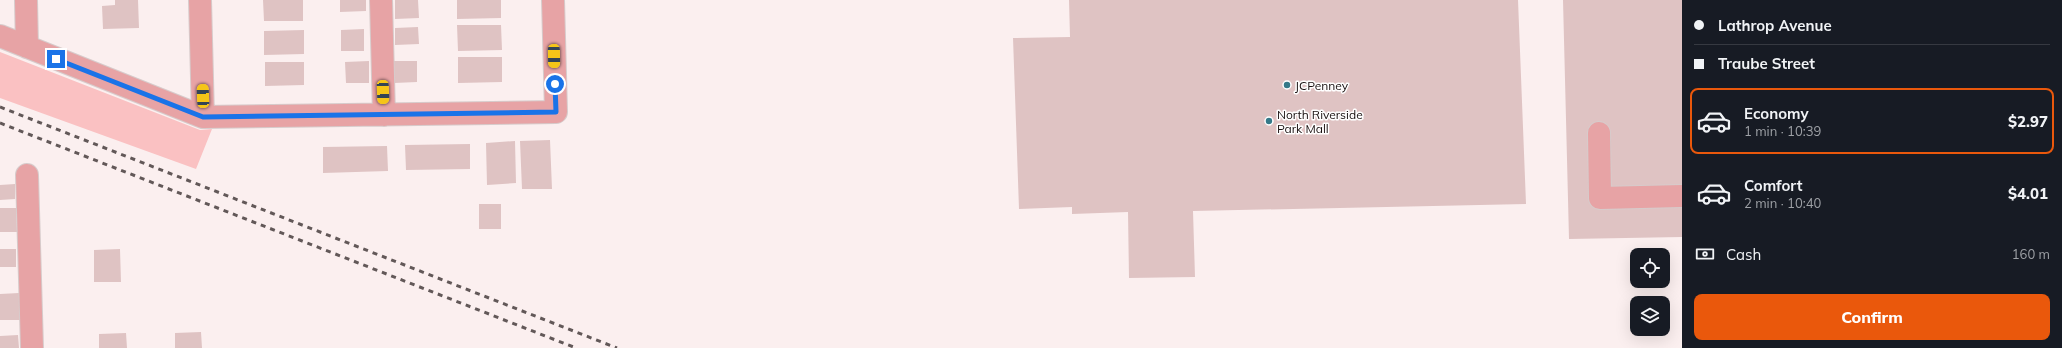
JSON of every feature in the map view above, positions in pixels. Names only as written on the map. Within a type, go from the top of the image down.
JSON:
[{"type":"street","points":[[26,0],[27,47]]},
{"type":"street","points":[[200,0],[203,117]]},
{"type":"street","points":[[381,0],[384,115]]},
{"type":"street","points":[[0,36],[203,117],[556,112],[553,0]]},
{"type":"street","points":[[1598,133],[1600,198],[1682,196]]},
{"type":"street","points":[[27,175],[32,348]]},
{"type":"shaded area","points":[[0,52],[200,130],[212,129],[196,169],[0,98]]},
{"type":"building","points":[[115,0],[138,0],[139,28],[103,29],[102,6],[115,5]]},
{"type":"building","points":[[263,0],[303,0],[303,21],[264,21]]},
{"type":"building","points":[[340,0],[366,0],[366,11],[340,12]]},
{"type":"building","points":[[395,0],[418,0],[419,18],[395,19]]},
{"type":"building","points":[[457,0],[501,0],[501,18],[457,19]]},
{"type":"building","name":"North Riverside Park Mall","points":[[1069,0],[1518,0],[1526,204],[1193,211],[1195,277],[1129,278],[1128,212],[1072,214],[1072,207],[1019,209],[1013,38],[1070,37]]},
{"type":"building","points":[[1563,0],[1682,0],[1682,237],[1569,239]]},
{"type":"building","points":[[457,25],[501,25],[502,50],[458,51]]},
{"type":"building","points":[[418,27],[419,44],[395,45],[395,28]]},
{"type":"building","points":[[364,29],[364,51],[341,51],[341,30]]},
{"type":"building","points":[[304,30],[304,54],[264,55],[264,31]]},
{"type":"building","points":[[458,57],[502,57],[502,82],[458,83]]},
{"type":"building","points":[[369,61],[369,83],[346,83],[345,62]]},
{"type":"building","points":[[393,61],[417,61],[417,82],[394,83]]},
{"type":"building","points":[[265,62],[304,62],[304,85],[265,86]]},
{"type":"building","points":[[550,140],[552,189],[522,189],[520,141]]},
{"type":"building","points":[[515,141],[516,183],[487,185],[486,143]]},
{"type":"building","points":[[470,144],[470,169],[406,170],[405,145]]},
{"type":"building","points":[[387,146],[388,171],[323,173],[323,147]]},
{"type":"building","points":[[15,184],[15,199],[0,200],[0,185]]},
{"type":"building","points":[[479,204],[501,204],[501,229],[479,229]]},
{"type":"building","points":[[0,208],[16,208],[17,232],[0,232]]},
{"type":"building","points":[[0,249],[16,249],[16,267],[0,267]]},
{"type":"building","points":[[120,249],[121,282],[94,282],[94,250]]},
{"type":"building","points":[[19,293],[20,320],[0,320],[0,294]]},
{"type":"building","points":[[201,332],[202,348],[175,348],[175,333]]},
{"type":"building","points":[[126,333],[127,348],[99,348],[99,334]]},
{"type":"building","points":[[18,335],[19,348],[0,348],[0,336]]},
{"type":"railway","points":[[0,107],[617,348]]},
{"type":"railway","points":[[0,123],[576,348]]},
{"type":"place","name":"JCPenney","points":[[1287,85]]},
{"type":"place","name":"North Riverside Park Mall","points":[[1269,121]]},
{"type":"route","points":[[56,59],[203,117],[556,112],[555,84]]}]
